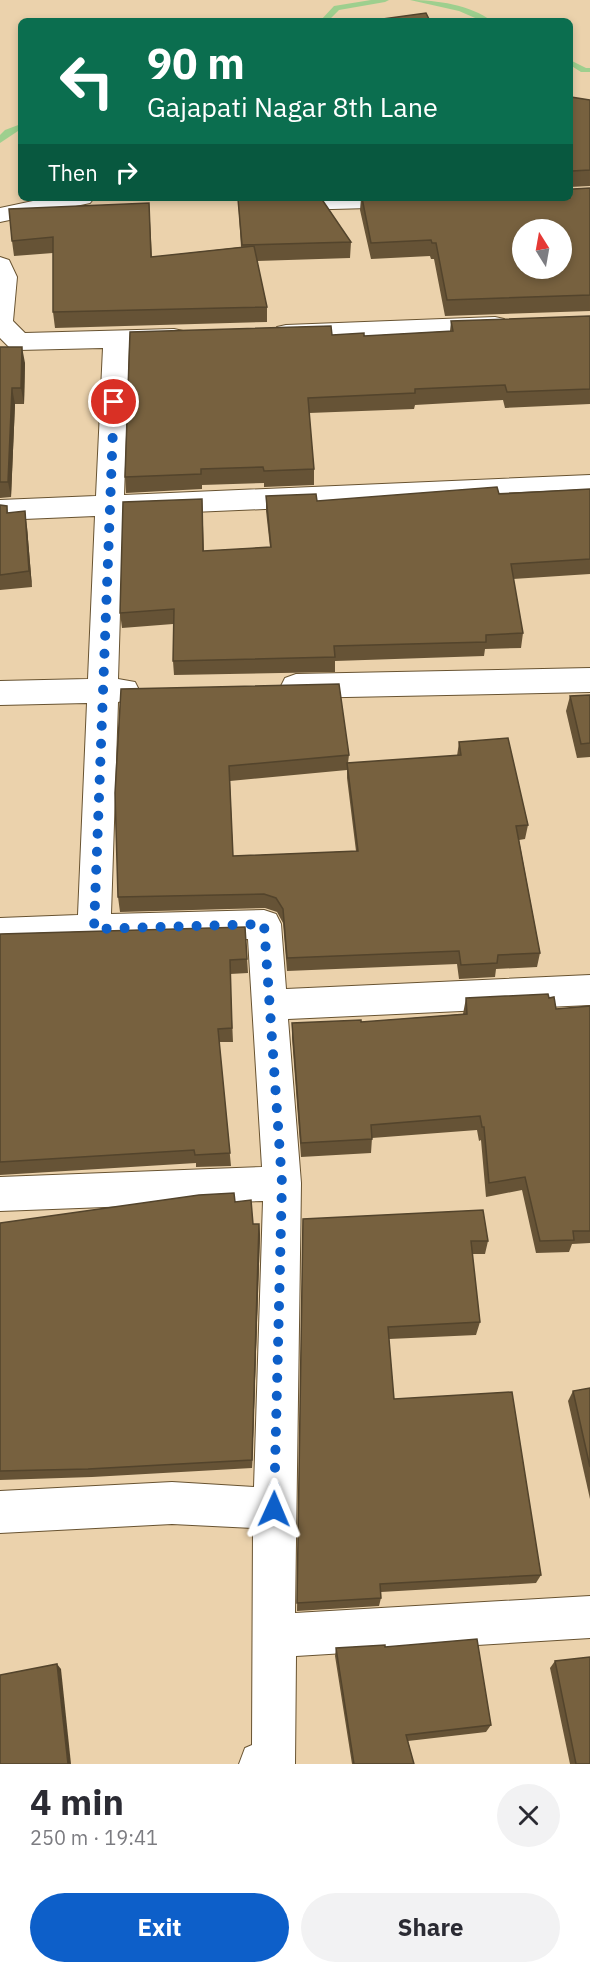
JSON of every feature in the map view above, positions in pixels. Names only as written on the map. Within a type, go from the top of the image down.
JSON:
[{"type":"street","points":[[0,215],[68,201]]},
{"type":"street","points":[[284,201],[295,203],[369,201]]},
{"type":"street","points":[[0,265],[5,277],[0,322],[19,342],[199,336]]},
{"type":"street","points":[[258,334],[519,324]]},
{"type":"street","points":[[94,929],[116,339]]},
{"type":"street","points":[[0,510],[590,485]]},
{"type":"street","points":[[268,687],[590,680]]},
{"type":"street","points":[[0,693],[150,689]]},
{"type":"street","points":[[0,932],[264,924],[282,1183],[274,1509],[274,1760],[261,1764]]},
{"type":"street","points":[[269,1005],[590,990]]},
{"type":"street","points":[[0,1194],[282,1183]]},
{"type":"street","points":[[0,1512],[172,1503],[274,1509]]},
{"type":"street","points":[[273,1636],[590,1617]]},
{"type":"building","points":[[426,13],[428,18],[390,18]]},
{"type":"building","points":[[573,97],[590,100],[590,170],[573,171]]},
{"type":"building","points":[[590,188],[590,295],[447,300],[436,243],[432,243],[431,240],[371,243],[363,201],[573,201],[573,189]]},
{"type":"building","points":[[238,201],[323,201],[351,242],[242,245]]},
{"type":"building","points":[[149,203],[151,257],[254,246],[267,307],[53,312],[53,237],[12,241],[9,209]]},
{"type":"building","points":[[590,316],[590,389],[507,392],[505,385],[415,389],[415,393],[308,398],[314,469],[264,471],[263,467],[201,469],[201,474],[125,477],[130,332],[331,326],[332,335],[364,333],[364,336],[453,331],[451,321]]},
{"type":"building","points":[[0,347],[22,347],[21,388],[12,388],[8,482],[0,482]]},
{"type":"building","points":[[497,487],[499,494],[590,489],[590,559],[511,564],[523,633],[486,635],[486,642],[334,646],[335,657],[173,661],[174,609],[120,613],[123,502],[202,499],[203,551],[271,547],[266,496],[316,494],[317,501]]},
{"type":"building","points":[[0,505],[7,506],[7,513],[25,511],[29,571],[0,575]]},
{"type":"building","points":[[339,684],[349,755],[229,766],[233,856],[358,851],[347,763],[461,755],[459,742],[508,738],[528,825],[516,826],[540,953],[498,955],[497,963],[461,965],[459,951],[287,958],[283,909],[276,898],[264,894],[118,897],[115,793],[121,689]]},
{"type":"building","points":[[590,695],[590,743],[581,744],[570,696]]},
{"type":"building","points":[[245,927],[247,959],[230,960],[232,1028],[218,1029],[230,1153],[195,1155],[194,1150],[0,1162],[0,934]]},
{"type":"building","points":[[548,994],[549,998],[554,997],[556,1009],[590,1006],[590,1231],[573,1231],[574,1240],[540,1241],[525,1177],[489,1183],[484,1127],[482,1127],[480,1116],[371,1125],[372,1139],[301,1143],[292,1023],[361,1020],[361,1022],[467,1014],[466,998]]},
{"type":"building","points":[[234,1193],[235,1202],[251,1200],[253,1224],[259,1224],[252,1460],[88,1469],[0,1471],[0,1223],[199,1195]]},
{"type":"building","points":[[483,1210],[488,1241],[471,1241],[480,1322],[388,1327],[394,1399],[512,1392],[541,1575],[380,1584],[381,1598],[297,1603],[303,1219]]},
{"type":"building","points":[[590,1388],[590,1467],[573,1391]]},
{"type":"building","points":[[477,1639],[491,1725],[406,1735],[414,1764],[354,1764],[336,1648],[385,1645],[385,1647]]},
{"type":"building","points":[[590,1657],[590,1764],[576,1764],[555,1661]]},
{"type":"building","points":[[57,1664],[68,1764],[0,1764],[0,1675]]},
{"type":"waterway","points":[[327,18],[337,8],[385,0]]},
{"type":"waterway","points":[[414,0],[461,9],[481,18]]},
{"type":"waterway","points":[[573,64],[584,70],[590,70]]},
{"type":"waterway","points":[[0,140],[8,132],[18,127]]},
{"type":"route","points":[[114,402],[94,929],[264,924],[282,1183],[274,1509]]}]
